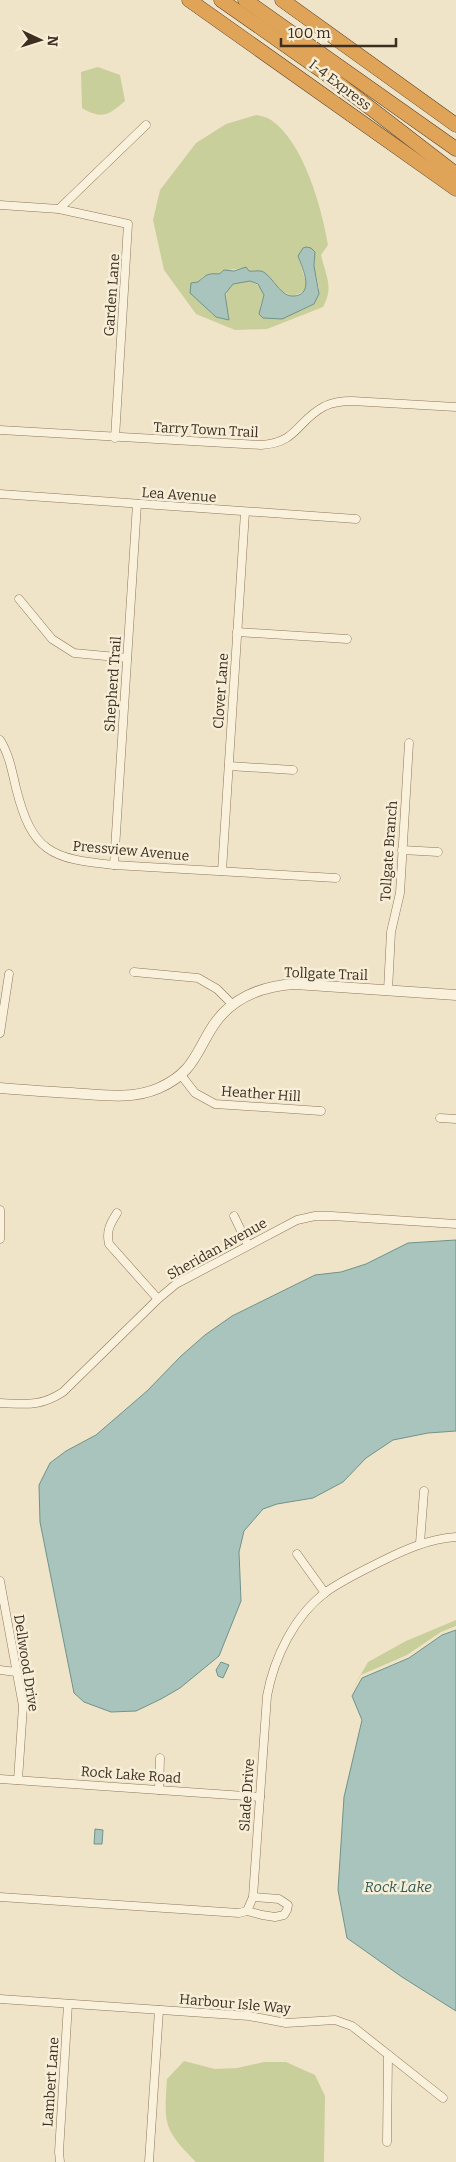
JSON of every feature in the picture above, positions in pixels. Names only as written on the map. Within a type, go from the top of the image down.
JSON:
[{"type":"highway","points":[[189,0],[456,190]]},
{"type":"highway","name":"I-4 Express","points":[[221,0],[325,73],[456,174]]},
{"type":"highway","name":"I-4 Express","points":[[245,0],[456,149]]},
{"type":"highway","points":[[282,0],[456,125]]},
{"type":"highway","points":[[426,104],[456,121]]},
{"type":"street","points":[[0,205],[59,209],[146,125]]},
{"type":"street","name":"Garden Lane","points":[[59,209],[128,224],[115,438]]},
{"type":"street","name":"Tarry Town Trail","points":[[0,430],[115,438],[274,444],[293,434],[314,414],[336,402],[352,401],[456,407]]},
{"type":"street","name":"Lea Avenue","points":[[0,494],[356,519]]},
{"type":"street","name":"Shepherd Trail","points":[[114,865],[137,504]]},
{"type":"street","name":"Clover Lane","points":[[222,871],[245,512]]},
{"type":"street","points":[[19,600],[52,639],[74,653],[127,658]]},
{"type":"street","points":[[238,632],[348,639]]},
{"type":"street","name":"Pressview Avenue","points":[[0,740],[10,760],[26,821],[40,843],[49,850],[66,858],[81,862],[114,865],[336,878]]},
{"type":"street","name":"Tollgate Branch","points":[[388,990],[391,932],[399,899],[408,744]]},
{"type":"street","points":[[229,766],[293,770]]},
{"type":"street","points":[[402,850],[438,852]]},
{"type":"street","points":[[134,972],[198,978],[217,988],[232,1005]]},
{"type":"street","points":[[0,1033],[9,974]]},
{"type":"street","name":"Tollgate Trail","points":[[0,1088],[123,1096],[147,1092],[181,1075],[198,1054],[213,1026],[232,1005],[254,992],[282,985],[456,995]]},
{"type":"street","name":"Heather Hill","points":[[181,1075],[195,1093],[215,1104],[321,1111]]},
{"type":"street","points":[[440,1118],[456,1119]]},
{"type":"street","points":[[0,1210],[0,1239]]},
{"type":"street","points":[[117,1213],[109,1226],[107,1236],[109,1244],[158,1299]]},
{"type":"street","points":[[234,1216],[248,1245]]},
{"type":"street","name":"Sheridan Avenue","points":[[0,1403],[37,1404],[57,1396],[176,1284],[297,1220],[315,1216],[456,1224]]},
{"type":"street","points":[[420,1543],[424,1491]]},
{"type":"street","name":"Slade Drive","points":[[247,1911],[253,1896],[265,1714],[271,1676],[279,1654],[290,1634],[307,1611],[325,1593],[368,1568],[420,1543],[456,1537]]},
{"type":"street","points":[[297,1554],[325,1593]]},
{"type":"street","name":"Dellwood Drive","points":[[0,1581],[23,1706],[18,1780]]},
{"type":"street","points":[[0,1670],[16,1672]]},
{"type":"street","points":[[159,1790],[160,1758]]},
{"type":"street","name":"Rock Lake Road","points":[[0,1779],[260,1797]]},
{"type":"street","points":[[0,1897],[239,1913],[247,1911],[275,1917],[284,1915],[288,1910],[288,1905],[279,1898],[253,1896]]},
{"type":"street","name":"Harbour Isle Way","points":[[0,1999],[249,2016],[286,2023],[325,2020],[342,2021],[352,2026],[443,2098]]},
{"type":"street","name":"Lambert Lane","points":[[60,2162],[59,2152],[68,2004]]},
{"type":"street","points":[[149,2162],[159,2010]]},
{"type":"street","points":[[387,2142],[388,2055]]},
{"type":"green space","points":[[98,67],[120,75],[125,101],[110,113],[100,115],[82,108],[81,72]]},
{"type":"green space","points":[[256,115],[264,117],[282,130],[293,143],[302,159],[316,195],[328,245],[321,255],[329,287],[323,307],[267,329],[235,330],[196,314],[164,270],[153,220],[160,190],[196,143],[226,124]],"holes":[[[298,256],[315,260],[314,266],[319,288],[309,307],[298,311],[260,307],[264,295],[261,287],[250,281],[234,283],[227,290],[226,300],[229,320],[216,317],[210,312],[191,283],[198,283],[203,276],[243,268],[249,271],[265,273],[283,292],[293,296],[305,291],[307,286]]]},
{"type":"green space","points":[[456,1620],[456,1626],[441,1632],[407,1655],[361,1675],[350,1693],[368,1662],[406,1641]]},
{"type":"green space","points":[[184,2061],[215,2069],[237,2068],[264,2062],[286,2062],[315,2075],[325,2096],[324,2162],[196,2162],[177,2141],[168,2125],[166,2116],[167,2079]]},
{"type":"water","points":[[303,248],[311,248],[315,252],[314,266],[319,294],[314,304],[282,319],[263,318],[259,314],[264,295],[258,284],[250,281],[233,284],[225,294],[229,320],[216,317],[190,293],[191,283],[198,282],[207,275],[219,274],[224,270],[234,271],[246,267],[249,271],[265,273],[286,294],[299,295],[303,292],[306,283],[298,256]]},
{"type":"water","points":[[456,1240],[456,1431],[428,1433],[393,1440],[366,1458],[343,1482],[313,1498],[277,1504],[263,1509],[244,1531],[239,1552],[241,1601],[219,1656],[180,1688],[136,1711],[111,1712],[84,1702],[74,1693],[40,1522],[39,1485],[50,1463],[66,1451],[96,1435],[147,1391],[181,1356],[205,1335],[232,1316],[315,1275],[341,1272],[366,1264],[408,1243]]},
{"type":"water","name":"Rock Lake","points":[[456,1630],[456,2011],[402,1977],[347,1938],[338,1890],[344,1797],[362,1720],[352,1696],[362,1678],[409,1658],[442,1635]]},
{"type":"water","points":[[221,1662],[229,1665],[223,1678],[218,1676],[216,1670]]},
{"type":"water","points":[[95,1829],[103,1830],[102,1844],[94,1844]]}]
